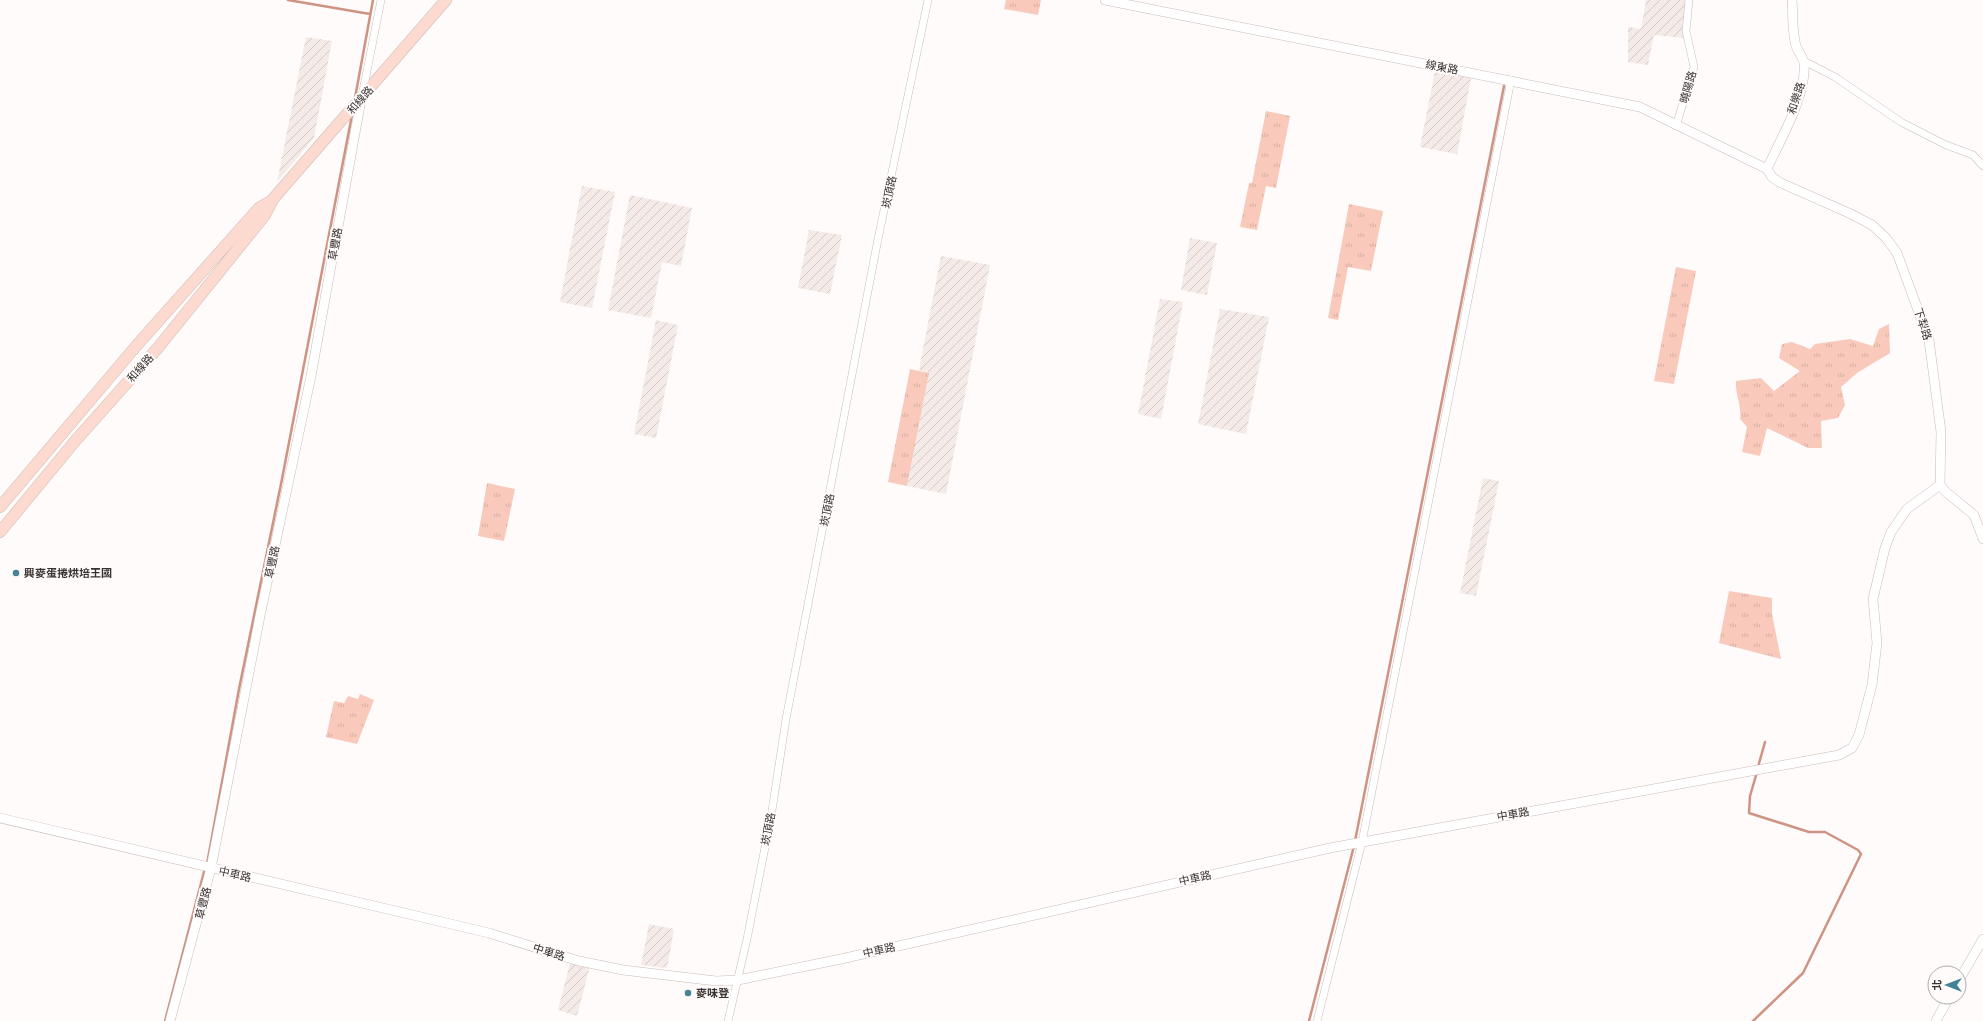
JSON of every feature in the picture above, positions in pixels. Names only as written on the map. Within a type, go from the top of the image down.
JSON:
[{"type":"main road","name":"和線路","points":[[0,507],[142,340],[259,208],[273,199],[361,100],[446,0]]},
{"type":"main road","name":"和線路","points":[[0,532],[76,440],[157,349],[265,216],[273,199]]},
{"type":"street","points":[[361,100],[381,0]]},
{"type":"street","name":"崁頂路","points":[[728,1021],[738,980],[771,817],[786,719],[877,247],[928,0]]},
{"type":"street","name":"線東路","points":[[1105,0],[1640,107],[1676,126],[1767,169]]},
{"type":"street","name":"曉陽路","points":[[1676,126],[1694,67],[1686,32],[1689,0]]},
{"type":"street","name":"和樂路","points":[[1767,169],[1800,92],[1803,80],[1804,61],[1796,46],[1792,0]]},
{"type":"street","points":[[1804,61],[1834,77],[1901,122],[1946,145],[1973,155],[1983,166]]},
{"type":"street","points":[[1317,1021],[1362,842],[1511,80]]},
{"type":"street","name":"草豐路","points":[[170,1021],[211,868],[260,616],[311,376],[361,100]]},
{"type":"street","name":"下犁路","points":[[1767,169],[1772,177],[1779,182],[1872,225],[1886,238],[1897,253],[1929,340],[1941,432],[1940,485]]},
{"type":"street","points":[[1940,485],[1946,492],[1974,515],[1983,534]]},
{"type":"street","name":"中車路","points":[[0,818],[489,933],[579,961],[609,967],[716,981],[738,980],[840,959],[1362,842],[1839,755],[1852,748],[1859,735],[1872,685],[1877,643],[1872,600],[1885,548],[1891,532],[1907,509],[1940,485]]},
{"type":"street","points":[[1967,966],[1983,939]]},
{"type":"street","points":[[1936,1021],[1945,1005]]},
{"type":"shaded area","points":[[1646,0],[1688,0],[1684,38],[1654,35],[1648,65],[1628,62],[1628,27],[1641,29]]},
{"type":"shaded area","points":[[306,37],[332,41],[314,138],[277,182]]},
{"type":"shaded area","points":[[1435,71],[1471,78],[1457,154],[1420,147]]},
{"type":"shaded area","points":[[582,186],[615,192],[592,308],[560,302]]},
{"type":"shaded area","points":[[630,195],[692,208],[681,266],[662,262],[651,318],[608,310]]},
{"type":"shaded area","points":[[809,230],[842,235],[830,294],[798,288]]},
{"type":"shaded area","points":[[1190,238],[1217,243],[1207,295],[1181,290]]},
{"type":"shaded area","points":[[941,256],[990,265],[946,494],[907,486],[929,373],[919,370]]},
{"type":"shaded area","points":[[1160,299],[1183,302],[1161,419],[1138,414]]},
{"type":"shaded area","points":[[1220,309],[1269,317],[1246,434],[1198,424]]},
{"type":"shaded area","points":[[656,320],[678,325],[656,438],[634,434]]},
{"type":"shaded area","points":[[1483,478],[1499,481],[1476,596],[1460,593]]},
{"type":"shaded area","points":[[649,924],[674,929],[667,968],[641,965]]},
{"type":"shaded area","points":[[570,963],[590,966],[577,1016],[558,1010]]},
{"type":"green space","points":[[1006,0],[1041,0],[1038,15],[1004,9]]},
{"type":"green space","points":[[1266,111],[1290,116],[1276,188],[1266,186],[1257,230],[1240,227],[1249,183],[1252,183]]},
{"type":"green space","points":[[1349,204],[1383,211],[1371,271],[1348,267],[1338,320],[1328,318]]},
{"type":"green space","points":[[1676,267],[1696,271],[1674,384],[1654,381]]},
{"type":"green space","points":[[1889,324],[1890,353],[1857,373],[1841,387],[1845,405],[1838,418],[1821,421],[1822,448],[1808,448],[1767,428],[1760,456],[1742,452],[1747,427],[1740,419],[1736,381],[1761,378],[1774,391],[1800,371],[1779,358],[1782,344],[1792,342],[1810,349],[1815,344],[1850,339],[1873,346],[1879,329]]},
{"type":"green space","points":[[910,369],[929,373],[907,486],[888,482]]},
{"type":"green space","points":[[487,483],[515,489],[504,541],[478,536]]},
{"type":"green space","points":[[1729,591],[1772,598],[1772,614],[1781,659],[1719,643]]},
{"type":"green space","points":[[360,694],[374,700],[357,744],[326,737],[334,701],[344,703],[348,696],[358,699]]},
{"type":"waterway","points":[[288,0],[370,14]]},
{"type":"waterway","points":[[355,98],[373,0]]},
{"type":"waterway","points":[[1355,841],[1504,86]]},
{"type":"waterway","points":[[207,864],[239,689],[282,479],[352,115]]},
{"type":"waterway","points":[[1758,767],[1765,742]]},
{"type":"waterway","points":[[1753,1021],[1803,973],[1861,854],[1858,850],[1825,832],[1809,832],[1749,813],[1750,796],[1757,772]]},
{"type":"waterway","points":[[1309,1021],[1354,846]]},
{"type":"waterway","points":[[165,1021],[205,868]]},
{"type":"place","name":"興麥蛋捲烘培王國","points":[[16,573]]},
{"type":"place","name":"麥味登","points":[[688,993]]}]
